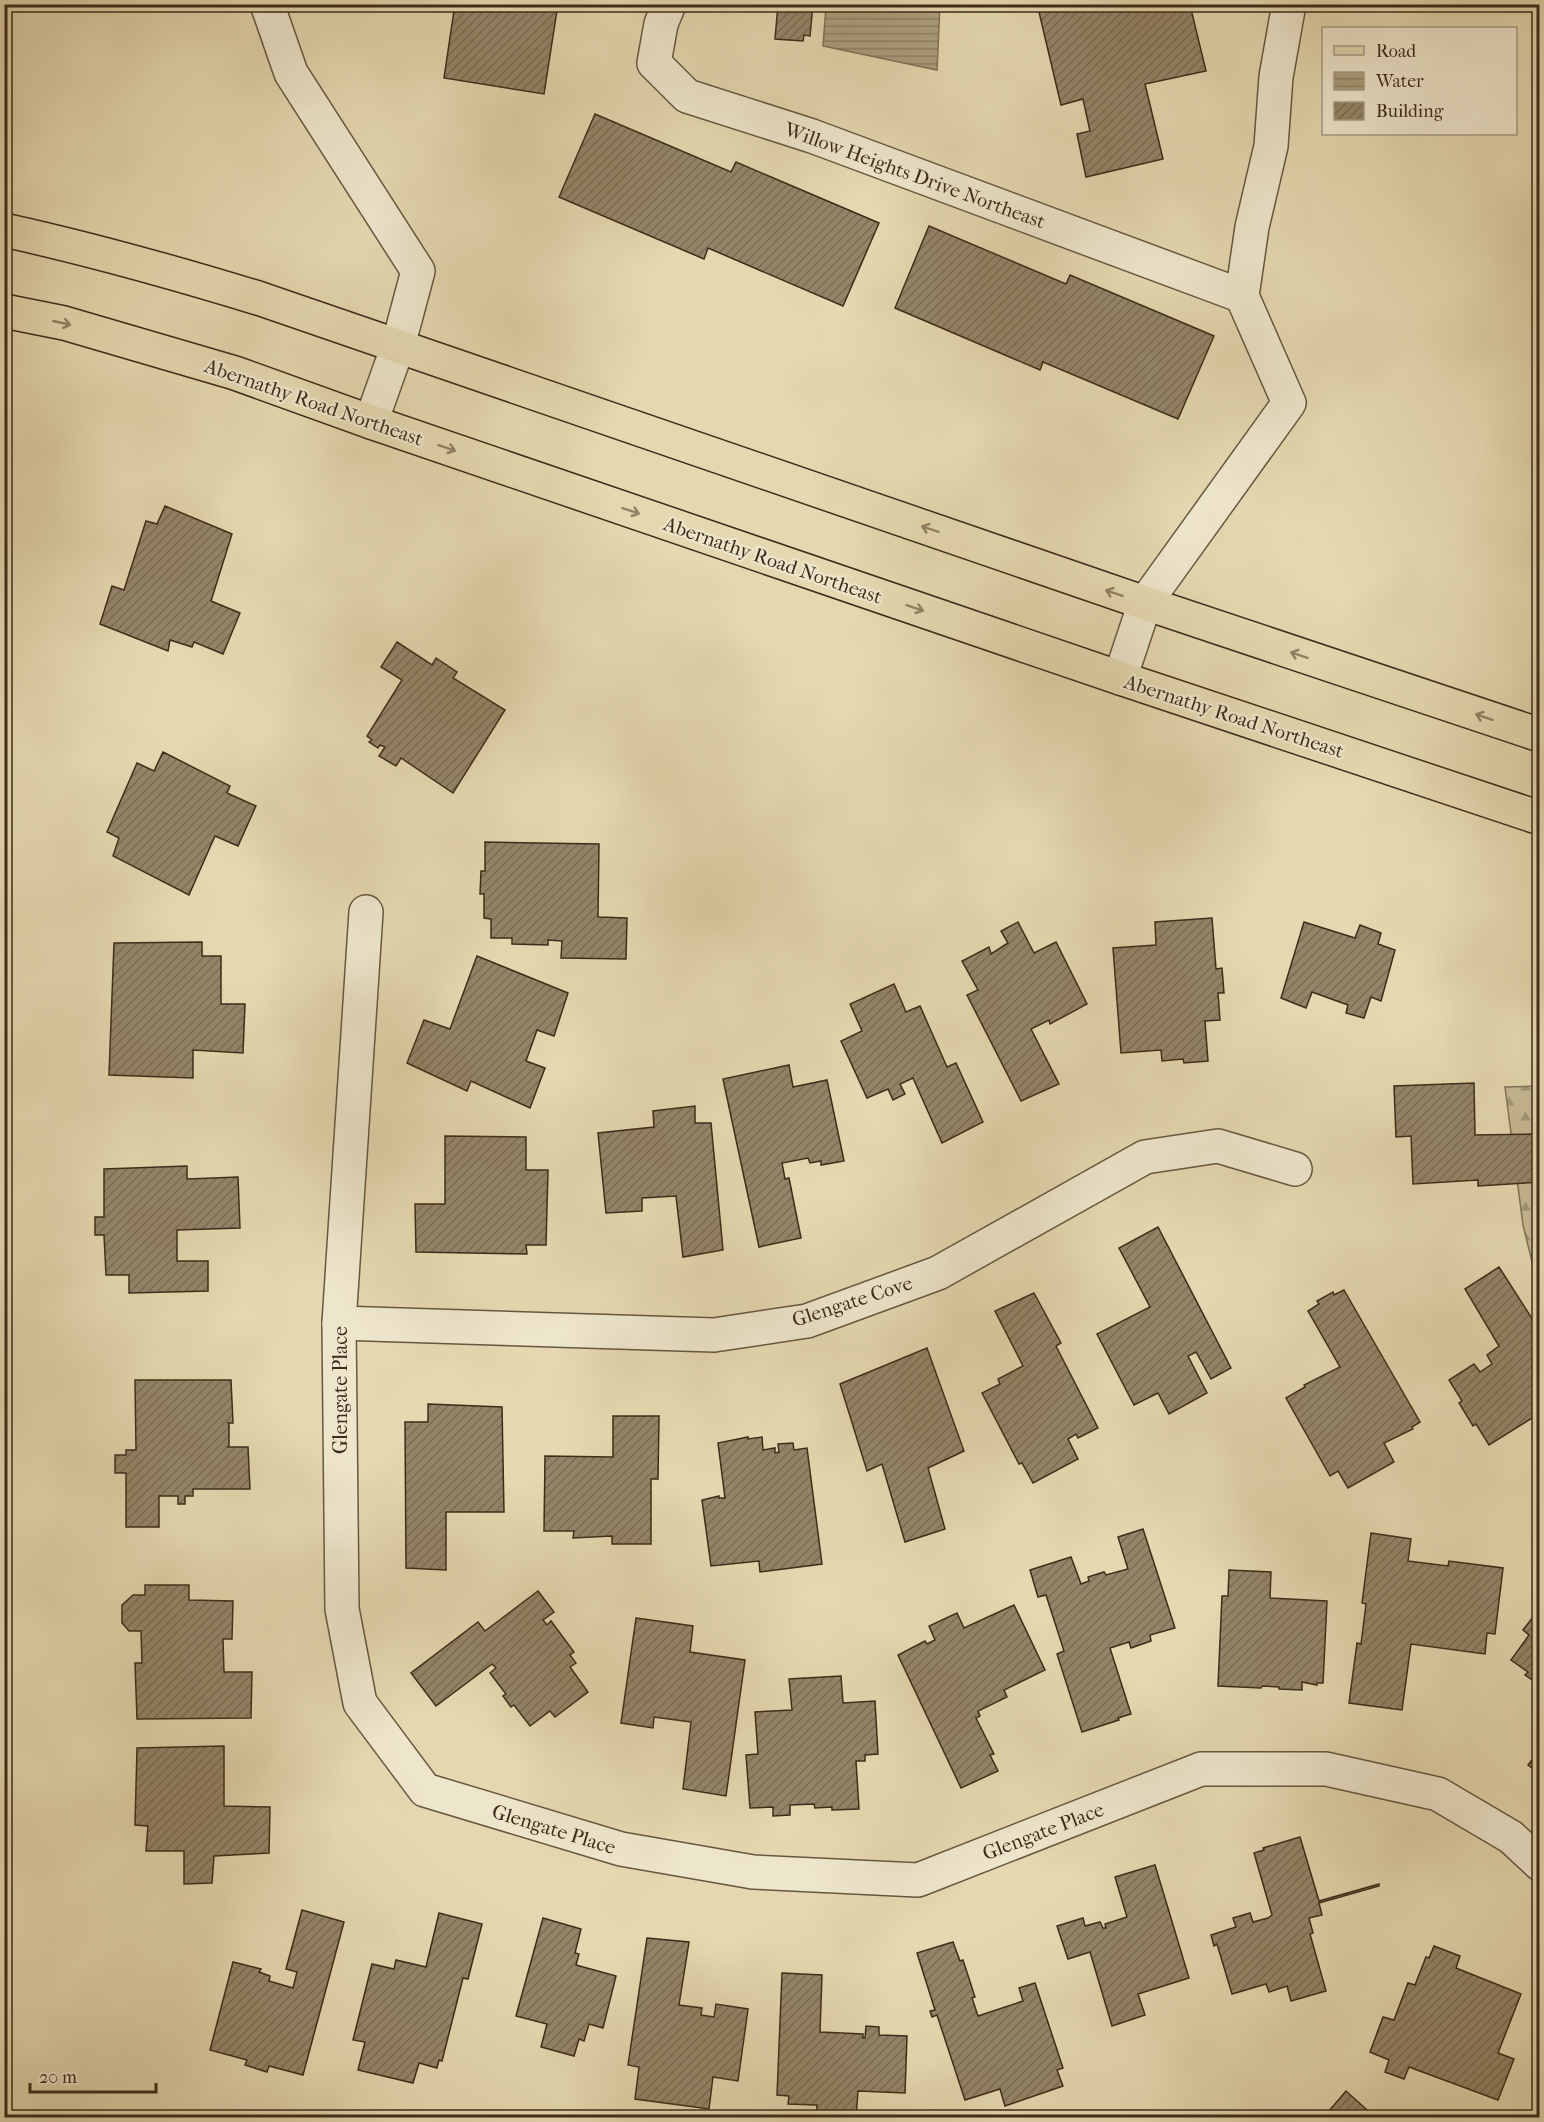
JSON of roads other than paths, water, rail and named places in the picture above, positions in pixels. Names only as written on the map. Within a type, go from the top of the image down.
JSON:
[{"type":"main road","points":[[4,230],[82,247],[261,299],[1145,603],[1539,735]]},
{"type":"main road","name":"Abernathy Road Northeast","points":[[4,311],[75,326],[235,373],[371,422],[1120,678],[1539,818]]},
{"type":"street","points":[[267,4],[291,73],[417,271],[398,346],[371,422]]},
{"type":"street","name":"Willow Heights Drive Northeast","points":[[669,4],[661,24],[654,63],[687,96],[812,136],[1242,296]]},
{"type":"street","points":[[1120,678],[1145,603],[1288,403],[1242,296],[1252,227],[1270,146],[1276,77],[1289,4]]},
{"type":"street","name":"Glengate Place","points":[[366,912],[339,1323],[342,1609],[360,1703],[425,1790],[621,1849],[753,1872],[918,1880],[1201,1769],[1326,1769],[1438,1794],[1511,1837],[1539,1864]]},
{"type":"street","name":"Glengate Cove","points":[[339,1323],[714,1335],[795,1322],[807,1320],[938,1273],[1145,1157],[1218,1146],[1295,1169]]},
{"type":"water","points":[[940,5],[937,70],[823,46],[826,7]]}]
